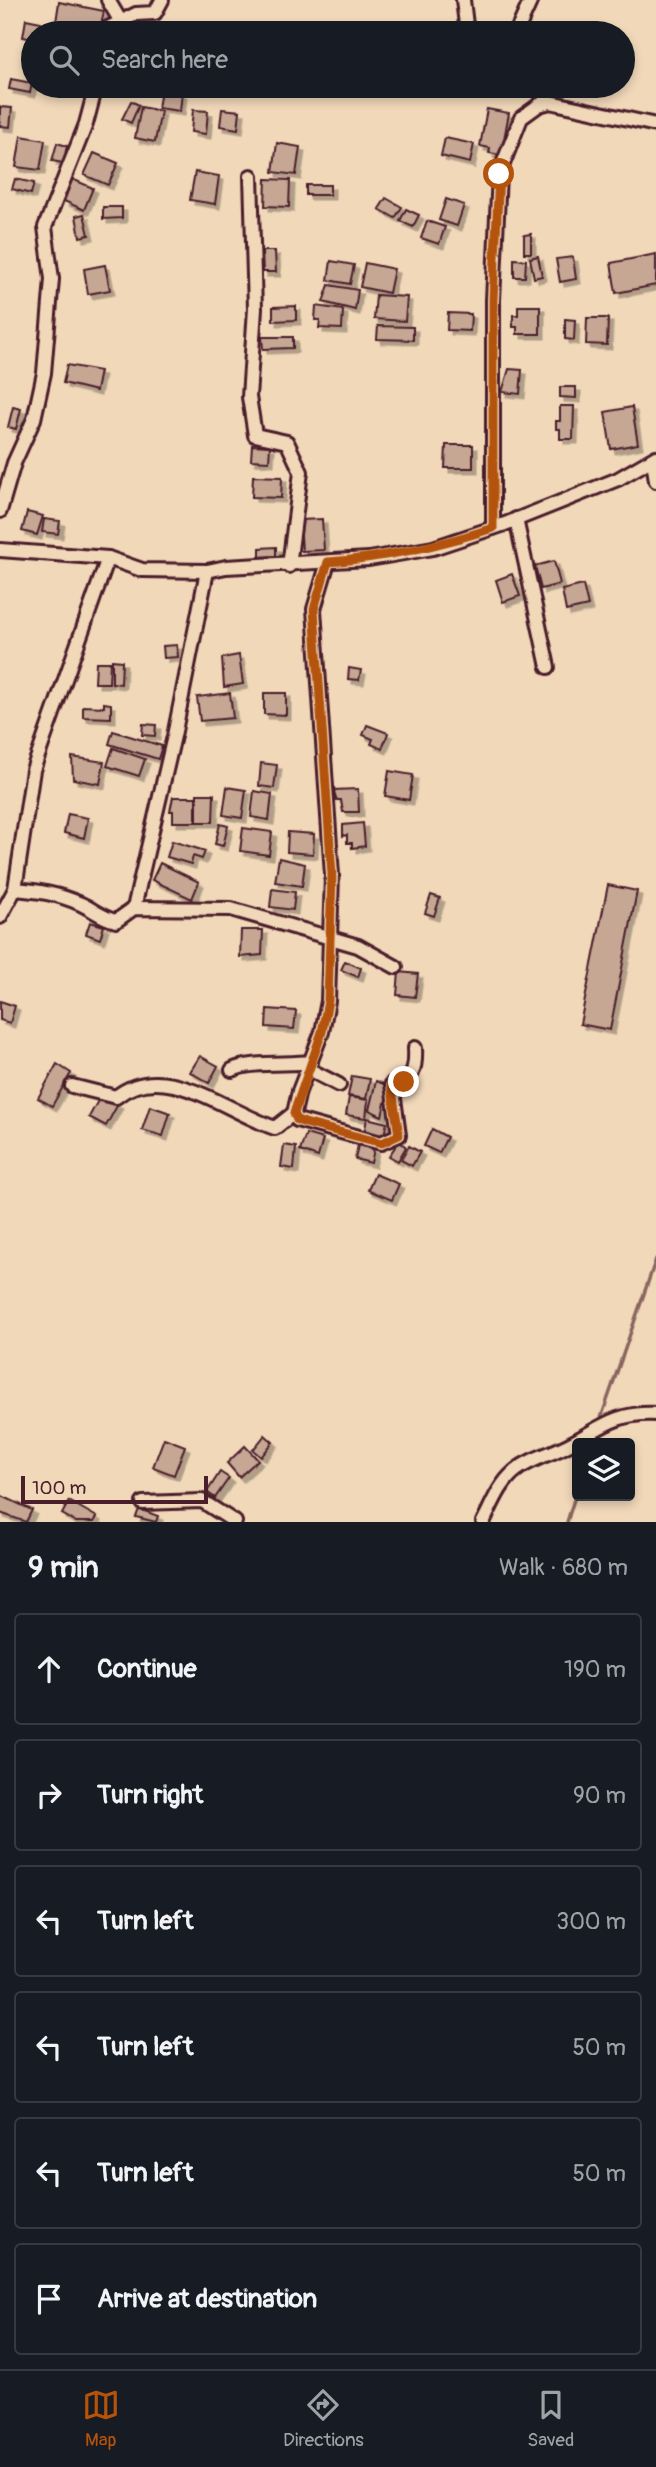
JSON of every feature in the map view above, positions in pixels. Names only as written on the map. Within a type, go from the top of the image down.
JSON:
[{"type":"street","points":[[108,0],[120,21]]},
{"type":"street","points":[[123,21],[136,14],[155,13],[162,0]]},
{"type":"street","points":[[463,0],[466,21]]},
{"type":"street","points":[[521,21],[531,0]]},
{"type":"street","points":[[0,511],[14,463],[34,419],[44,373],[52,279],[45,227],[86,124],[93,98]]},
{"type":"street","points":[[546,98],[550,102]]},
{"type":"street","points":[[493,528],[493,300],[499,174],[521,118],[540,105],[550,102],[656,125]]},
{"type":"street","points":[[251,176],[256,309],[248,397],[254,435],[287,442],[301,472],[289,566]]},
{"type":"street","points":[[0,550],[107,558],[142,570],[207,571],[226,567],[289,566],[369,559],[433,548],[493,528],[618,479],[654,458],[656,481]]},
{"type":"street","points":[[516,519],[548,667]]},
{"type":"street","points":[[0,917],[15,889],[33,770],[107,558]]},
{"type":"street","points":[[72,1086],[116,1097],[131,1084],[175,1083],[246,1119],[275,1128],[294,1113],[322,1032],[328,1001],[332,875],[314,609],[328,562]]},
{"type":"street","points":[[134,908],[174,736],[207,571]]},
{"type":"street","points":[[15,889],[49,892],[83,905],[103,918],[117,921],[134,908],[231,909],[358,946],[396,967]]},
{"type":"street","points":[[294,1113],[297,1120],[305,1123],[382,1143],[399,1135],[391,1084],[404,1082],[411,1077],[415,1048]]},
{"type":"street","points":[[232,1070],[245,1063],[268,1066],[310,1065],[340,1085]]},
{"type":"street","points":[[483,1522],[502,1485],[516,1469],[569,1444],[599,1425],[624,1416],[656,1414]]},
{"type":"street","points":[[143,1503],[202,1501],[235,1522]]},
{"type":"building","points":[[59,2],[104,11],[102,21],[56,21]]},
{"type":"building","points":[[11,79],[21,81],[21,91],[9,89]]},
{"type":"building","points":[[160,98],[181,98],[180,111],[158,108]]},
{"type":"building","points":[[131,101],[139,105],[131,123],[122,119]]},
{"type":"building","points":[[0,107],[12,108],[10,127],[0,126]]},
{"type":"building","points":[[141,107],[161,111],[155,142],[135,138]]},
{"type":"building","points":[[222,109],[240,111],[238,129],[220,126]]},
{"type":"building","points":[[487,109],[509,113],[501,155],[489,153],[490,148],[480,146]]},
{"type":"building","points":[[193,110],[208,111],[206,134],[191,132]]},
{"type":"building","points":[[21,136],[45,140],[40,170],[16,167]]},
{"type":"building","points":[[445,138],[474,144],[470,163],[441,156]]},
{"type":"building","points":[[57,143],[67,146],[63,163],[52,161]]},
{"type":"building","points":[[277,143],[300,147],[296,175],[273,172]]},
{"type":"building","points":[[94,153],[118,163],[108,185],[84,175]]},
{"type":"building","points":[[195,172],[219,176],[215,204],[190,200]]},
{"type":"building","points":[[15,179],[34,183],[31,194],[12,189]]},
{"type":"building","points":[[72,179],[93,188],[84,210],[64,201]]},
{"type":"building","points":[[266,179],[290,180],[289,207],[265,206]]},
{"type":"building","points":[[306,185],[330,185],[330,195],[306,195]]},
{"type":"building","points":[[386,198],[402,207],[395,218],[379,209]]},
{"type":"building","points":[[446,199],[464,205],[457,226],[439,220]]},
{"type":"building","points":[[103,207],[122,207],[122,218],[103,219]]},
{"type":"building","points":[[406,209],[419,215],[413,227],[400,221]]},
{"type":"building","points":[[84,214],[89,235],[80,237],[76,216]]},
{"type":"building","points":[[427,221],[445,227],[439,244],[421,238]]},
{"type":"building","points":[[531,234],[531,253],[524,253],[524,235]]},
{"type":"building","points":[[262,251],[275,251],[276,272],[263,272]]},
{"type":"building","points":[[656,254],[656,285],[616,293],[611,263]]},
{"type":"building","points":[[538,256],[542,276],[534,278],[530,258]]},
{"type":"building","points":[[573,257],[576,279],[560,282],[556,259]]},
{"type":"building","points":[[514,259],[526,260],[525,277],[514,277]]},
{"type":"building","points":[[331,261],[354,265],[350,284],[328,280]]},
{"type":"building","points":[[365,263],[394,269],[389,293],[360,287]]},
{"type":"building","points":[[105,265],[110,290],[88,294],[84,269]]},
{"type":"building","points":[[329,285],[358,290],[355,310],[323,302]]},
{"type":"building","points":[[376,295],[407,297],[405,321],[374,319]]},
{"type":"building","points":[[296,306],[296,320],[273,321],[273,307]]},
{"type":"building","points":[[316,306],[343,310],[342,329],[319,328],[320,320],[315,320]]},
{"type":"building","points":[[518,306],[540,306],[540,334],[517,334],[517,327],[513,327],[513,315],[518,315]]},
{"type":"building","points":[[448,313],[471,314],[470,331],[447,330]]},
{"type":"building","points":[[587,318],[608,318],[607,345],[586,344]]},
{"type":"building","points":[[565,319],[575,320],[574,340],[565,339]]},
{"type":"building","points":[[378,326],[413,327],[413,340],[377,339]]},
{"type":"building","points":[[262,337],[293,337],[293,348],[263,349]]},
{"type":"building","points":[[67,365],[100,371],[96,391],[63,383]]},
{"type":"building","points":[[509,369],[522,370],[520,394],[502,392]]},
{"type":"building","points":[[560,387],[576,387],[576,398],[560,397]]},
{"type":"building","points":[[560,406],[574,406],[573,439],[560,439],[560,429],[556,429],[556,421],[560,421]]},
{"type":"building","points":[[13,407],[21,409],[16,429],[8,427]]},
{"type":"building","points":[[632,407],[638,444],[611,449],[605,412]]},
{"type":"building","points":[[252,445],[270,446],[269,461],[251,460]]},
{"type":"building","points":[[446,445],[473,445],[473,468],[445,468]]},
{"type":"building","points":[[253,476],[282,477],[281,498],[252,497]]},
{"type":"building","points":[[27,512],[43,516],[37,535],[22,531]]},
{"type":"building","points":[[44,519],[60,521],[58,534],[42,532]]},
{"type":"building","points":[[322,519],[324,550],[302,551],[300,520]]},
{"type":"building","points":[[276,547],[276,556],[260,557],[260,548]]},
{"type":"building","points":[[554,561],[560,584],[541,589],[535,566]]},
{"type":"building","points":[[512,574],[520,596],[503,602],[496,580]]},
{"type":"building","points":[[583,585],[588,606],[566,611],[562,590]]},
{"type":"building","points":[[177,645],[178,657],[164,658],[163,646]]},
{"type":"building","points":[[239,655],[243,684],[224,687],[222,658]]},
{"type":"building","points":[[112,660],[122,661],[121,684],[112,683]]},
{"type":"building","points":[[96,662],[110,662],[109,683],[95,683]]},
{"type":"building","points":[[349,668],[361,670],[359,680],[348,679]]},
{"type":"building","points":[[230,693],[233,718],[200,721],[197,697]]},
{"type":"building","points":[[264,693],[286,693],[286,715],[264,714]]},
{"type":"building","points":[[104,703],[111,704],[111,718],[83,717],[83,706],[104,707]]},
{"type":"building","points":[[143,724],[156,725],[155,736],[142,735]]},
{"type":"building","points":[[367,725],[388,733],[382,749],[371,744],[373,739],[363,735]]},
{"type":"building","points":[[113,731],[162,746],[158,759],[109,744]]},
{"type":"building","points":[[113,748],[145,759],[139,776],[107,766]]},
{"type":"building","points":[[72,757],[104,762],[100,784],[73,779]]},
{"type":"building","points":[[261,763],[277,765],[274,788],[259,786]]},
{"type":"building","points":[[389,771],[413,775],[409,800],[385,796]]},
{"type":"building","points":[[227,787],[246,790],[242,818],[223,815]]},
{"type":"building","points":[[358,789],[359,812],[343,812],[341,800],[337,800],[333,790]]},
{"type":"building","points":[[254,791],[272,794],[269,820],[251,817]]},
{"type":"building","points":[[197,794],[214,794],[213,822],[197,822]]},
{"type":"building","points":[[173,797],[196,797],[196,822],[173,822],[173,811],[170,811]]},
{"type":"building","points":[[68,814],[88,818],[84,838],[64,833]]},
{"type":"building","points":[[363,823],[365,846],[352,848],[352,843],[347,843],[347,835],[343,836],[343,825]]},
{"type":"building","points":[[220,824],[228,826],[223,846],[215,844]]},
{"type":"building","points":[[243,828],[272,832],[269,855],[240,851]]},
{"type":"building","points":[[288,832],[314,834],[313,854],[287,852]]},
{"type":"building","points":[[172,841],[205,851],[202,859],[193,856],[191,864],[167,857]]},
{"type":"building","points":[[279,858],[305,864],[302,886],[275,882]]},
{"type":"building","points":[[160,863],[199,882],[192,899],[152,880]]},
{"type":"building","points":[[608,885],[637,891],[610,1030],[580,1024]]},
{"type":"building","points":[[272,889],[295,892],[293,910],[270,907]]},
{"type":"building","points":[[431,895],[440,898],[434,916],[425,913]]},
{"type":"building","points":[[90,922],[104,926],[100,939],[86,934]]},
{"type":"building","points":[[241,930],[263,930],[262,955],[240,957]]},
{"type":"building","points":[[345,961],[361,968],[358,977],[341,970]]},
{"type":"building","points":[[399,972],[418,974],[415,997],[397,995]]},
{"type":"building","points":[[0,1001],[15,1006],[10,1023],[0,1020]]},
{"type":"building","points":[[267,1009],[296,1011],[294,1029],[266,1027]]},
{"type":"building","points":[[200,1056],[218,1066],[209,1083],[190,1072]]},
{"type":"building","points":[[57,1064],[71,1073],[52,1106],[38,1098]]},
{"type":"building","points":[[352,1076],[370,1079],[366,1099],[348,1096]]},
{"type":"building","points":[[376,1081],[389,1086],[382,1116],[369,1110]]},
{"type":"building","points":[[101,1095],[118,1104],[106,1126],[89,1117]]},
{"type":"building","points":[[349,1097],[368,1100],[366,1118],[346,1115]]},
{"type":"building","points":[[150,1106],[170,1113],[163,1136],[142,1130]]},
{"type":"building","points":[[367,1118],[387,1123],[383,1138],[364,1134]]},
{"type":"building","points":[[432,1129],[447,1137],[439,1153],[424,1146]]},
{"type":"building","points":[[306,1134],[323,1139],[318,1157],[300,1151]]},
{"type":"building","points":[[399,1141],[406,1147],[398,1161],[389,1156]]},
{"type":"building","points":[[284,1145],[296,1147],[294,1169],[281,1167]]},
{"type":"building","points":[[358,1145],[374,1149],[371,1163],[355,1159]]},
{"type":"building","points":[[409,1146],[420,1152],[412,1166],[401,1160]]},
{"type":"building","points":[[375,1174],[399,1184],[392,1200],[368,1190]]},
{"type":"building","points":[[265,1435],[273,1442],[261,1457],[253,1450]]},
{"type":"building","points":[[164,1438],[185,1446],[174,1475],[153,1467]]},
{"type":"building","points":[[245,1446],[258,1460],[239,1477],[227,1463]]},
{"type":"building","points":[[220,1472],[229,1478],[215,1498],[207,1492]]},
{"type":"building","points":[[0,1495],[32,1510],[26,1522],[0,1513]]},
{"type":"building","points":[[69,1501],[97,1517],[94,1522],[76,1522],[62,1514]]},
{"type":"building","points":[[139,1509],[158,1516],[156,1522],[136,1517]]},
{"type":"waterway","points":[[600,1421],[656,1259]]},
{"type":"waterway","points":[[567,1522],[574,1501]]},
{"type":"route","points":[[404,1082],[391,1084],[399,1135],[382,1143],[305,1123],[297,1120],[294,1113],[299,1091],[322,1032],[328,1001],[332,875],[314,609],[328,562],[369,559],[433,548],[493,528],[493,300],[495,229],[500,205],[499,174]]}]
